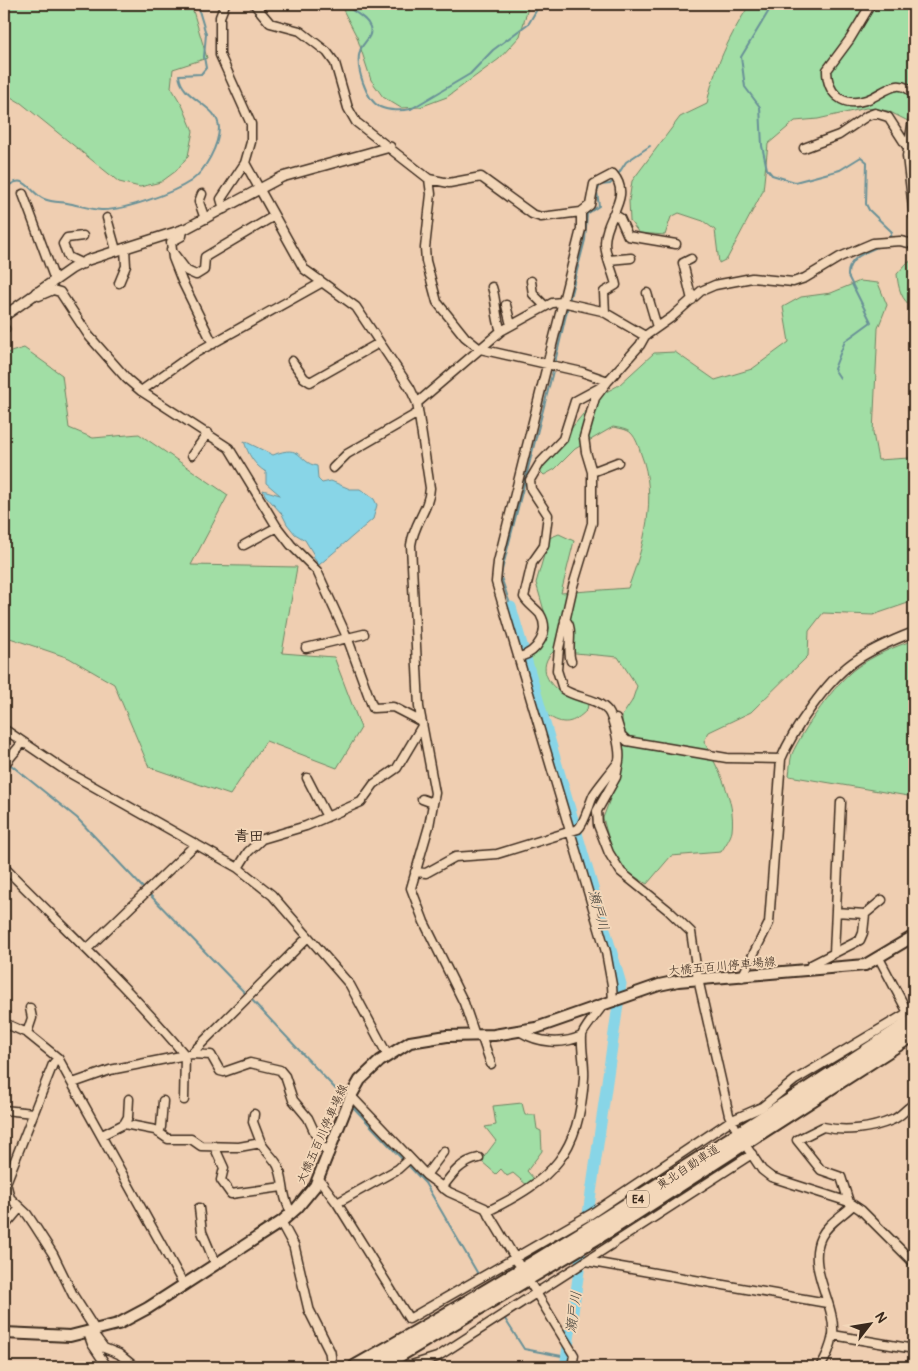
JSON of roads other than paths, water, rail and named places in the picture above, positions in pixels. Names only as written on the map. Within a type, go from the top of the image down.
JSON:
[{"type":"highway","name":"東北自動車道","points":[[356,1367],[603,1221],[910,1016]]},
{"type":"highway","name":"東北自動車道","points":[[378,1367],[601,1234],[914,1034]]},
{"type":"main road","name":"大橋五百川停車場線","points":[[4,1333],[70,1336],[92,1332],[128,1320],[281,1222],[310,1193],[319,1178],[349,1100],[360,1080],[388,1056],[410,1042],[447,1036],[521,1032],[659,985],[698,979],[742,977],[865,965],[914,936]]},
{"type":"street","points":[[224,4],[220,17],[220,55],[251,124],[251,142],[245,163],[221,199],[224,209]]},
{"type":"street","points":[[254,4],[270,23],[300,32],[327,52],[335,63],[351,115],[429,179],[450,183],[481,177],[537,216],[580,212],[590,205],[594,184],[612,174],[616,178],[621,195],[606,237],[607,255],[616,285],[604,292],[605,313]]},
{"type":"street","points":[[870,4],[853,35],[827,70],[829,88],[834,95],[842,99],[859,102],[867,100],[893,86],[905,87],[914,95]]},
{"type":"street","points":[[804,148],[839,135],[867,116],[875,113],[888,117],[908,148]]},
{"type":"street","points":[[914,114],[913,133],[908,148],[908,176],[914,217]]},
{"type":"street","points":[[4,316],[36,292],[82,264],[121,249],[183,230],[282,176],[390,147]]},
{"type":"street","points":[[245,163],[304,269],[321,283],[352,302],[410,388],[417,403],[430,488],[428,503],[413,530],[411,545],[419,708],[435,793],[429,826],[411,888],[419,912],[464,1003],[491,1064]]},
{"type":"street","points":[[429,179],[431,194],[425,248],[434,294],[448,316],[472,344],[480,349],[602,378],[606,384]]},
{"type":"street","points":[[23,194],[55,280]]},
{"type":"street","points":[[202,194],[199,202],[205,219]]},
{"type":"street","points":[[521,1032],[529,1036],[555,1042],[567,1041],[582,1036],[613,1001],[607,959],[574,830],[496,582],[496,572],[567,303],[581,229],[580,212]]},
{"type":"street","points":[[613,214],[620,218],[628,236],[676,244]]},
{"type":"street","points":[[171,250],[187,272],[196,275],[204,270],[205,257],[274,216]]},
{"type":"street","points":[[107,218],[121,249],[126,266],[119,283]]},
{"type":"street","points":[[183,230],[182,236],[171,242],[171,250],[182,281],[213,344]]},
{"type":"street","points":[[82,264],[68,257],[63,244],[67,238],[84,236]]},
{"type":"street","points":[[733,1124],[698,979],[691,932],[621,872],[608,852],[598,825],[597,812],[616,777],[619,761],[612,720],[608,711],[601,705],[563,689],[556,670],[565,620],[592,523],[592,472],[584,437],[595,398],[631,356],[645,336],[672,317],[707,288],[752,278],[792,282],[840,257],[873,243],[900,241],[914,244]]},
{"type":"street","points":[[609,260],[631,258]]},
{"type":"street","points":[[691,259],[683,263],[692,300]]},
{"type":"street","points":[[531,281],[533,294],[545,306]]},
{"type":"street","points":[[141,391],[190,356],[321,283]]},
{"type":"street","points":[[492,287],[496,299],[496,316],[501,331]]},
{"type":"street","points":[[36,292],[39,296],[53,290],[60,292],[105,355],[141,391],[229,448],[277,527],[290,545],[317,571],[347,637],[372,708],[393,707],[422,724]]},
{"type":"street","points":[[647,293],[657,327]]},
{"type":"street","points":[[417,403],[501,331],[545,306],[567,303],[605,313],[645,336]]},
{"type":"street","points":[[506,305],[511,325]]},
{"type":"street","points":[[292,361],[304,378],[310,382],[379,343]]},
{"type":"street","points":[[520,657],[528,655],[541,641],[544,623],[541,616],[524,597],[532,563],[544,546],[548,515],[530,490],[530,480],[540,463],[563,439],[575,401],[606,384]]},
{"type":"street","points":[[333,468],[347,454],[418,413]]},
{"type":"street","points":[[192,455],[208,433]]},
{"type":"street","points":[[592,472],[618,462]]},
{"type":"street","points":[[244,545],[277,527]]},
{"type":"street","points":[[565,620],[570,626],[568,648],[571,661]]},
{"type":"street","points":[[742,977],[769,922],[774,825],[781,759],[795,731],[830,684],[846,668],[861,657],[914,632]]},
{"type":"street","points":[[306,648],[364,634]]},
{"type":"street","points":[[612,720],[616,719],[621,735],[627,741],[727,758],[781,759]]},
{"type":"street","points":[[238,868],[248,852],[262,839],[327,817],[358,804],[374,784],[391,774],[422,724]]},
{"type":"street","points":[[4,729],[66,771],[238,868],[272,895],[350,985],[388,1056]]},
{"type":"street","points":[[4,765],[23,742]]},
{"type":"street","points":[[415,872],[426,873],[455,857],[497,854],[574,830],[583,824],[586,810],[595,794],[619,761]]},
{"type":"street","points":[[307,778],[327,817]]},
{"type":"street","points":[[422,798],[432,802]]},
{"type":"street","points":[[834,953],[841,802]]},
{"type":"street","points":[[88,948],[196,844]]},
{"type":"street","points":[[5,871],[88,948],[188,1055]]},
{"type":"street","points":[[836,912],[865,914],[882,900]]},
{"type":"street","points":[[808,971],[811,965],[860,940],[863,933],[865,914]]},
{"type":"street","points":[[184,1100],[188,1055],[308,937]]},
{"type":"street","points":[[879,958],[910,1016]]},
{"type":"street","points":[[910,1016],[914,1003]]},
{"type":"street","points":[[27,1033],[32,1018],[30,1008]]},
{"type":"street","points":[[319,1178],[337,1203],[409,1319],[516,1260],[762,1107],[795,1080],[901,1017],[910,1016]]},
{"type":"street","points":[[4,1024],[27,1033],[58,1058],[184,1284]]},
{"type":"street","points":[[488,1212],[537,1185],[566,1153],[582,1098],[584,1075],[582,1036]]},
{"type":"street","points":[[73,1082],[110,1070],[188,1055],[212,1055],[220,1071],[224,1072],[250,1063],[280,1070],[292,1100],[308,1118],[320,1144],[329,1153]]},
{"type":"street","points":[[58,1058],[53,1064],[22,1146],[6,1180],[10,1198],[27,1214],[45,1241],[92,1332],[104,1348],[119,1354],[135,1367]]},
{"type":"street","points":[[102,1135],[124,1124],[128,1117],[129,1099]]},
{"type":"street","points":[[349,1100],[406,1161],[442,1188],[480,1205],[488,1212],[516,1260]]},
{"type":"street","points":[[159,1133],[162,1127],[163,1101]]},
{"type":"street","points":[[914,1104],[892,1120],[852,1130],[838,1131],[823,1127],[798,1140],[821,1170],[841,1177],[851,1203],[914,1263]]},
{"type":"street","points":[[4,1110],[33,1113]]},
{"type":"street","points":[[254,1114],[253,1122],[261,1143],[267,1154],[278,1165],[282,1187],[292,1212]]},
{"type":"street","points":[[124,1124],[159,1133],[168,1139],[191,1140],[201,1146],[239,1147],[261,1143]]},
{"type":"street","points":[[214,1146],[215,1152],[224,1168],[221,1180],[231,1194],[282,1187]]},
{"type":"street","points":[[426,1175],[444,1151]]},
{"type":"street","points":[[405,1367],[437,1357],[534,1290],[585,1262],[750,1151],[762,1170],[771,1177],[851,1203]]},
{"type":"street","points":[[442,1188],[464,1164],[479,1158]]},
{"type":"street","points":[[337,1203],[406,1161]]},
{"type":"street","points":[[820,1367],[828,1353],[833,1335],[818,1264],[817,1247],[828,1226],[851,1203]]},
{"type":"street","points":[[4,1227],[20,1208]]},
{"type":"street","points":[[199,1208],[202,1232],[215,1263]]},
{"type":"street","points":[[281,1222],[294,1246],[309,1310],[326,1342],[330,1366]]},
{"type":"street","points":[[585,1262],[827,1303]]},
{"type":"street","points":[[534,1290],[572,1352],[572,1367]]},
{"type":"street","points":[[92,1332],[92,1344],[106,1365]]},
{"type":"street","points":[[833,1335],[914,1349]]},
{"type":"street","points":[[911,1367],[914,1358]]},
{"type":"water","points":[[244,441],[273,455],[290,451],[295,452],[306,461],[317,466],[318,479],[322,483],[331,481],[350,489],[360,489],[374,499],[377,505],[373,519],[319,565],[305,540],[295,534],[282,514],[265,495],[263,490],[280,495],[266,483],[266,472],[252,459]]},
{"type":"waterway","points":[[4,190],[11,184],[22,182],[47,200],[110,210],[160,196],[183,186],[196,177],[214,150],[219,128],[213,113],[186,90],[181,83],[179,75],[201,74],[206,68],[204,57],[206,34],[197,4]]},
{"type":"waterway","points":[[345,4],[363,17],[370,27],[369,37],[361,48],[359,58],[360,74],[370,98],[380,107],[400,110],[411,109],[470,74],[493,50],[529,23],[540,4]]},
{"type":"waterway","points":[[773,4],[741,57],[745,87],[760,107],[762,146],[767,169],[772,175],[795,182],[840,170],[861,157],[867,162],[866,204],[869,210],[892,232],[889,238]]},
{"type":"waterway","points":[[617,176],[626,162],[650,146]]},
{"type":"waterway","points":[[569,301],[585,240],[587,214],[599,206],[597,192],[600,185],[610,184],[614,180]]},
{"type":"waterway","points":[[840,378],[834,369],[845,341],[871,322],[848,276],[849,270],[851,264],[859,256],[882,245]]},
{"type":"waterway","points":[[555,362],[568,306]]},
{"type":"waterway","points":[[511,607],[501,577],[502,570],[554,367]]},
{"type":"waterway","name":"瀬戸川","points":[[511,607],[621,984],[587,1221]]},
{"type":"waterway","points":[[11,765],[77,818],[146,891]]},
{"type":"waterway","points":[[149,894],[246,994]]},
{"type":"waterway","points":[[251,999],[345,1099]]},
{"type":"waterway","points":[[352,1106],[404,1161]]},
{"type":"waterway","points":[[407,1164],[425,1183],[478,1274]]},
{"type":"waterway","name":"瀬戸川","points":[[565,1367],[581,1257]]},
{"type":"waterway","points":[[505,1319],[524,1349],[567,1357]]},
{"type":"district","name":"青田","points":[[249,836]]}]
